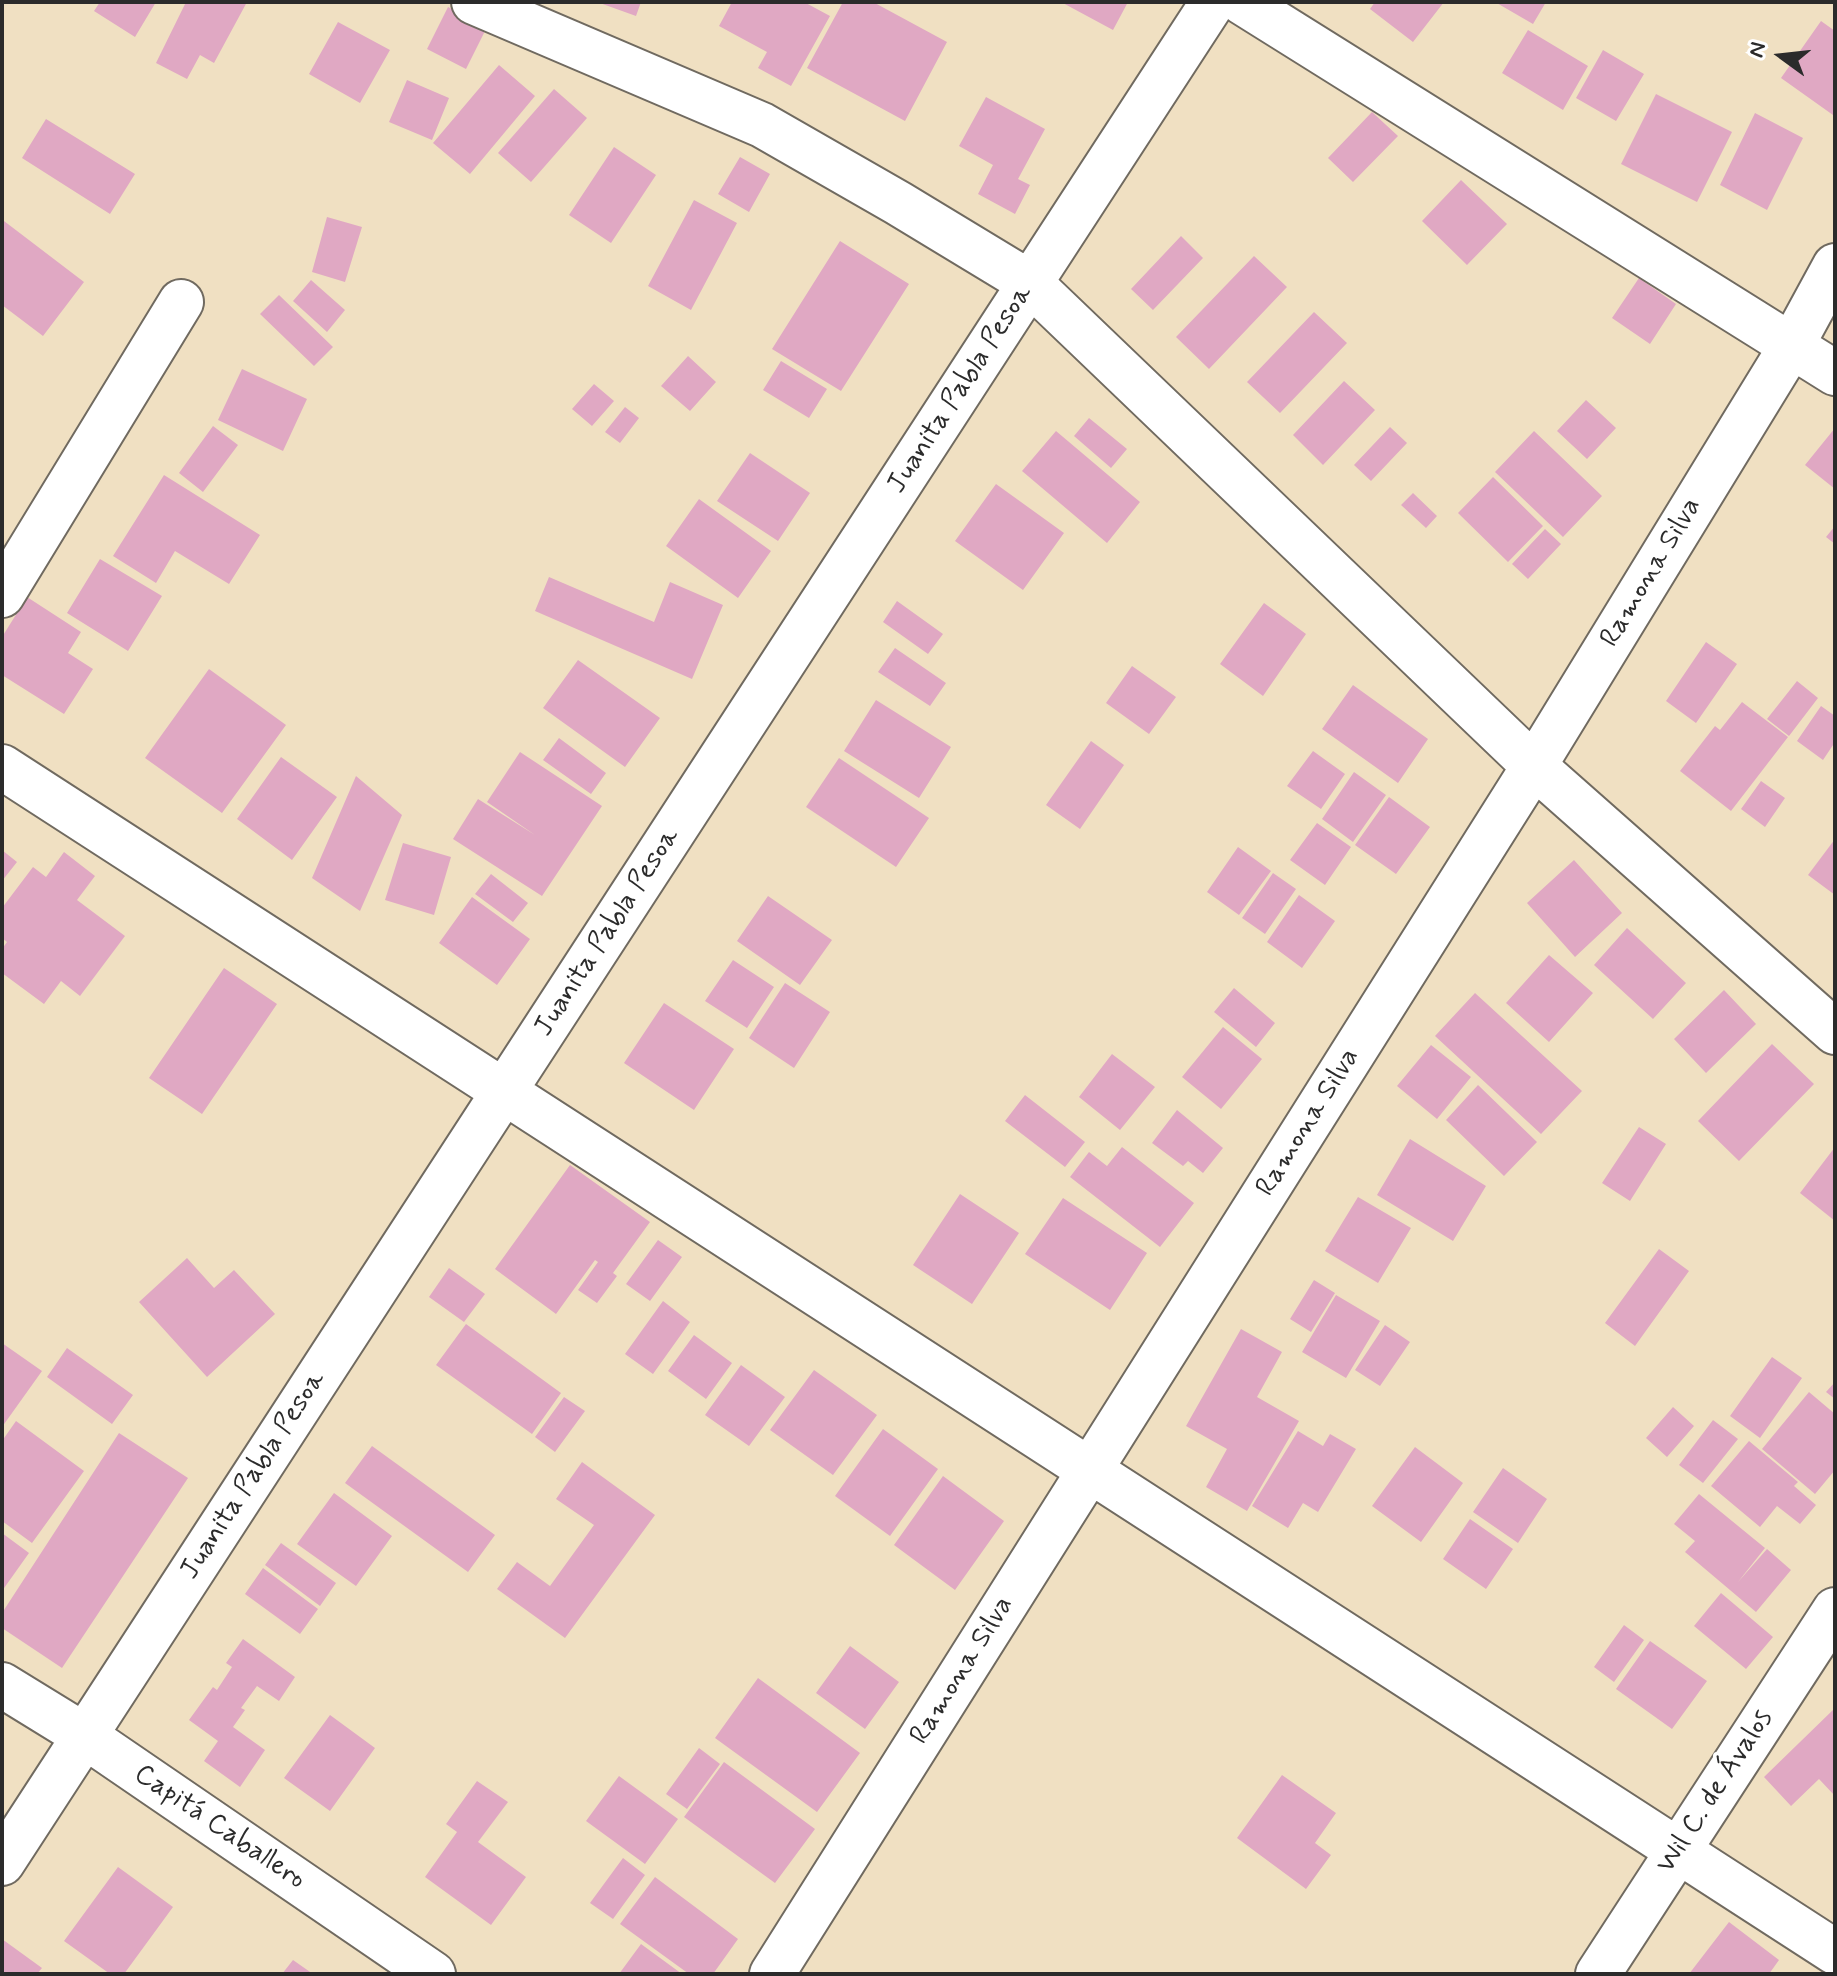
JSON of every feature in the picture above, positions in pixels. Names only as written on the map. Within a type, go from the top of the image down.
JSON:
[{"type":"street","name":"Juanita Pabla Pesoa","points":[[2,1863],[1213,2]]},
{"type":"street","points":[[1242,2],[1835,373]]},
{"type":"street","points":[[483,4],[762,125],[1030,283],[1534,766],[1835,1032]]},
{"type":"street","name":"Ramona Silva","points":[[772,1974],[1534,766],[1792,345],[1835,266]]},
{"type":"street","points":[[2,595],[181,302]]},
{"type":"street","points":[[2,767],[1835,1952]]},
{"type":"street","name":"Wil C. de Ávalos","points":[[1598,1974],[1835,1610]]},
{"type":"street","name":"Capitá Caballero","points":[[2,1685],[85,1736],[433,1974]]},
{"type":"building","points":[[100,2],[156,2],[135,37],[94,11]]},
{"type":"building","points":[[186,2],[247,2],[214,63],[200,55],[187,79],[156,63]]},
{"type":"building","points":[[597,2],[641,2],[636,16]]},
{"type":"building","points":[[732,2],[804,2],[830,16],[791,86],[758,68],[767,52],[719,26]]},
{"type":"building","points":[[843,2],[873,2],[947,42],[905,121],[807,68]]},
{"type":"building","points":[[1061,2],[1128,2],[1113,30]]},
{"type":"building","points":[[1375,2],[1444,2],[1413,42],[1370,9]]},
{"type":"building","points":[[1495,2],[1546,2],[1533,24]]},
{"type":"building","points":[[448,7],[487,27],[466,69],[427,49]]},
{"type":"building","points":[[1821,21],[1835,31],[1833,115],[1781,78]]},
{"type":"building","points":[[338,22],[390,50],[360,103],[309,74]]},
{"type":"building","points":[[1528,30],[1588,66],[1563,110],[1502,73]]},
{"type":"building","points":[[1603,50],[1644,74],[1616,121],[1576,98]]},
{"type":"building","points":[[499,65],[535,96],[470,174],[433,143]]},
{"type":"building","points":[[407,80],[449,98],[432,140],[389,122]]},
{"type":"building","points":[[554,89],[587,118],[531,182],[498,153]]},
{"type":"building","points":[[1656,94],[1732,132],[1697,202],[1621,164]]},
{"type":"building","points":[[986,97],[1045,129],[1018,179],[1030,185],[1015,214],[978,194],[993,165],[959,146]]},
{"type":"building","points":[[1372,112],[1398,136],[1353,182],[1328,158]]},
{"type":"building","points":[[1755,113],[1803,138],[1767,210],[1720,185]]},
{"type":"building","points":[[46,119],[135,174],[110,214],[22,158]]},
{"type":"building","points":[[614,147],[656,175],[611,243],[569,215]]},
{"type":"building","points":[[740,157],[770,174],[749,212],[718,194]]},
{"type":"building","points":[[1461,180],[1507,224],[1467,265],[1422,221]]},
{"type":"building","points":[[694,200],[737,223],[691,310],[648,286]]},
{"type":"building","points":[[327,217],[362,227],[345,282],[312,272]]},
{"type":"building","points":[[4,221],[84,282],[43,336],[2,305]]},
{"type":"building","points":[[1181,236],[1203,258],[1153,310],[1131,289]]},
{"type":"building","points":[[840,241],[909,284],[841,391],[772,349]]},
{"type":"building","points":[[1254,256],[1287,287],[1209,369],[1176,337]]},
{"type":"building","points":[[1639,278],[1676,304],[1650,344],[1612,318]]},
{"type":"building","points":[[311,280],[345,310],[327,332],[293,301]]},
{"type":"building","points":[[279,295],[333,347],[314,366],[260,314]]},
{"type":"building","points":[[1314,312],[1347,343],[1280,413],[1247,382]]},
{"type":"building","points":[[688,356],[716,382],[690,411],[661,386]]},
{"type":"building","points":[[781,361],[827,389],[809,418],[763,390]]},
{"type":"building","points":[[242,369],[307,399],[283,451],[218,420]]},
{"type":"building","points":[[1344,381],[1375,410],[1323,465],[1293,435]]},
{"type":"building","points":[[594,384],[614,401],[592,426],[572,409]]},
{"type":"building","points":[[1586,400],[1616,428],[1587,459],[1557,431]]},
{"type":"building","points":[[625,407],[639,418],[620,443],[605,432]]},
{"type":"building","points":[[1089,418],[1127,449],[1111,468],[1074,436]]},
{"type":"building","points":[[213,426],[238,445],[203,492],[179,473]]},
{"type":"building","points":[[1390,427],[1407,443],[1371,481],[1354,465]]},
{"type":"building","points":[[1835,428],[1835,489],[1805,465]]},
{"type":"building","points":[[1056,431],[1140,502],[1107,543],[1022,471]]},
{"type":"building","points":[[1534,431],[1602,496],[1563,537],[1495,472]]},
{"type":"building","points":[[750,453],[810,493],[778,541],[717,501]]},
{"type":"building","points":[[164,475],[260,535],[229,584],[175,551],[156,583],[113,556]]},
{"type":"building","points":[[1493,477],[1543,526],[1508,562],[1458,513]]},
{"type":"building","points":[[996,484],[1064,533],[1023,590],[955,541]]},
{"type":"building","points":[[1413,493],[1437,516],[1426,528],[1401,505]]},
{"type":"building","points":[[699,499],[771,551],[738,598],[666,546]]},
{"type":"building","points":[[1835,526],[1835,544],[1826,537]]},
{"type":"building","points":[[1545,529],[1561,544],[1528,579],[1512,564]]},
{"type":"building","points":[[100,559],[162,596],[128,651],[67,613]]},
{"type":"building","points":[[549,577],[654,622],[670,582],[723,605],[692,679],[535,611]]},
{"type":"building","points":[[27,597],[81,632],[68,653],[93,669],[64,714],[2,675],[2,637]]},
{"type":"building","points":[[897,601],[943,634],[928,654],[883,622]]},
{"type":"building","points":[[1264,603],[1306,634],[1263,696],[1220,664]]},
{"type":"building","points":[[1706,642],[1737,664],[1696,723],[1666,701]]},
{"type":"building","points":[[895,648],[946,683],[930,706],[878,672]]},
{"type":"building","points":[[578,660],[660,718],[625,767],[543,708]]},
{"type":"building","points":[[1132,666],[1176,697],[1149,734],[1106,703]]},
{"type":"building","points":[[209,669],[286,725],[222,813],[145,758]]},
{"type":"building","points":[[1797,681],[1818,698],[1789,736],[1767,719]]},
{"type":"building","points":[[1353,685],[1428,739],[1398,783],[1322,729]]},
{"type":"building","points":[[876,700],[951,747],[919,798],[844,751]]},
{"type":"building","points":[[1742,702],[1788,737],[1731,811],[1680,771],[1715,726],[1720,730]]},
{"type":"building","points":[[1821,706],[1835,716],[1835,742],[1823,760],[1797,741]]},
{"type":"building","points":[[559,738],[606,773],[591,794],[543,760]]},
{"type":"building","points":[[1091,741],[1124,765],[1080,829],[1046,805]]},
{"type":"building","points":[[1313,751],[1345,774],[1321,809],[1287,786]]},
{"type":"building","points":[[520,752],[602,806],[542,896],[453,839],[478,799],[535,835],[487,802]]},
{"type":"building","points":[[281,757],[337,797],[292,860],[237,819]]},
{"type":"building","points":[[839,758],[929,818],[896,867],[806,807]]},
{"type":"building","points":[[1354,772],[1386,795],[1353,842],[1322,819]]},
{"type":"building","points":[[356,776],[402,815],[360,911],[312,878]]},
{"type":"building","points":[[1761,781],[1785,798],[1765,827],[1741,809]]},
{"type":"building","points":[[1389,797],[1430,827],[1396,874],[1355,845]]},
{"type":"building","points":[[1317,823],[1351,847],[1325,885],[1290,860]]},
{"type":"building","points":[[1835,839],[1835,895],[1808,875]]},
{"type":"building","points":[[403,843],[451,857],[434,915],[385,900]]},
{"type":"building","points":[[1238,847],[1271,871],[1239,915],[1207,892]]},
{"type":"building","points":[[2,850],[17,862],[2,881]]},
{"type":"building","points":[[64,852],[95,876],[77,900],[125,936],[80,996],[61,981],[44,1004],[2,973],[2,949],[7,942],[2,938],[2,908],[33,867],[46,877]]},
{"type":"building","points":[[1574,860],[1622,913],[1575,957],[1527,903]]},
{"type":"building","points":[[1273,873],[1296,889],[1265,934],[1242,918]]},
{"type":"building","points":[[491,874],[528,903],[513,922],[475,894]]},
{"type":"building","points":[[1299,895],[1335,921],[1302,968],[1267,942]]},
{"type":"building","points":[[768,896],[832,940],[800,985],[737,941]]},
{"type":"building","points":[[472,897],[530,939],[497,985],[439,943]]},
{"type":"building","points":[[1627,928],[1686,983],[1653,1019],[1594,965]]},
{"type":"building","points":[[1549,955],[1593,993],[1549,1042],[1506,1003]]},
{"type":"building","points":[[733,960],[774,987],[747,1028],[705,1001]]},
{"type":"building","points":[[224,968],[277,1004],[202,1114],[149,1078]]},
{"type":"building","points":[[785,983],[830,1012],[794,1068],[749,1038]]},
{"type":"building","points":[[1234,988],[1275,1023],[1256,1047],[1214,1012]]},
{"type":"building","points":[[1724,990],[1756,1024],[1706,1073],[1674,1039]]},
{"type":"building","points":[[1475,993],[1582,1091],[1541,1134],[1435,1036]]},
{"type":"building","points":[[664,1003],[734,1049],[694,1110],[624,1063]]},
{"type":"building","points":[[1223,1027],[1262,1059],[1221,1109],[1182,1077]]},
{"type":"building","points":[[1772,1044],[1814,1084],[1739,1161],[1698,1121]]},
{"type":"building","points":[[1431,1045],[1471,1077],[1437,1119],[1397,1086]]},
{"type":"building","points":[[1112,1054],[1155,1087],[1120,1130],[1079,1097]]},
{"type":"building","points":[[1478,1085],[1537,1142],[1504,1176],[1446,1120]]},
{"type":"building","points":[[1025,1095],[1085,1142],[1065,1167],[1005,1121]]},
{"type":"building","points":[[1177,1110],[1223,1148],[1203,1173],[1188,1161],[1183,1166],[1152,1143]]},
{"type":"building","points":[[1639,1127],[1666,1144],[1630,1201],[1602,1183]]},
{"type":"building","points":[[1410,1139],[1486,1186],[1453,1241],[1377,1195]]},
{"type":"building","points":[[1122,1147],[1194,1203],[1160,1247],[1070,1177],[1089,1152],[1107,1166]]},
{"type":"building","points":[[1835,1147],[1835,1221],[1800,1193]]},
{"type":"building","points":[[570,1165],[650,1222],[613,1273],[617,1276],[597,1303],[578,1290],[598,1262],[595,1260],[556,1314],[495,1269]]},
{"type":"building","points":[[960,1194],[1019,1233],[972,1304],[913,1265]]},
{"type":"building","points":[[1358,1197],[1411,1228],[1378,1283],[1325,1251]]},
{"type":"building","points":[[1063,1198],[1147,1253],[1110,1310],[1025,1254]]},
{"type":"building","points":[[658,1240],[682,1257],[650,1301],[626,1284]]},
{"type":"building","points":[[1659,1249],[1689,1271],[1635,1346],[1605,1323]]},
{"type":"building","points":[[187,1258],[214,1288],[234,1270],[275,1314],[207,1377],[139,1302]]},
{"type":"building","points":[[449,1268],[485,1294],[464,1322],[429,1297]]},
{"type":"building","points":[[1314,1280],[1335,1293],[1311,1332],[1290,1319]]},
{"type":"building","points":[[1336,1295],[1380,1321],[1346,1378],[1302,1352]]},
{"type":"building","points":[[663,1301],[690,1322],[653,1374],[625,1354]]},
{"type":"building","points":[[466,1324],[561,1393],[532,1434],[436,1365]]},
{"type":"building","points":[[1385,1325],[1410,1342],[1380,1386],[1355,1370]]},
{"type":"building","points":[[1241,1329],[1282,1352],[1257,1397],[1299,1421],[1247,1511],[1206,1487],[1227,1449],[1186,1426]]},
{"type":"building","points":[[694,1335],[732,1363],[706,1399],[668,1371]]},
{"type":"building","points":[[2,1343],[42,1371],[2,1427]]},
{"type":"building","points":[[67,1348],[133,1395],[112,1424],[47,1377]]},
{"type":"building","points":[[1772,1357],[1802,1378],[1760,1438],[1730,1416]]},
{"type":"building","points":[[741,1365],[785,1397],[749,1446],[705,1415]]},
{"type":"building","points":[[814,1370],[877,1415],[833,1475],[770,1430]]},
{"type":"building","points":[[1835,1382],[1835,1399],[1826,1392]]},
{"type":"building","points":[[1809,1392],[1835,1414],[1835,1470],[1815,1494],[1762,1449]]},
{"type":"building","points":[[564,1397],[585,1411],[555,1452],[535,1437]]},
{"type":"building","points":[[1673,1407],[1694,1426],[1667,1457],[1646,1438]]},
{"type":"building","points":[[1713,1420],[1738,1439],[1703,1483],[1679,1465]]},
{"type":"building","points":[[16,1421],[84,1471],[32,1543],[2,1521],[2,1441]]},
{"type":"building","points":[[883,1429],[938,1469],[890,1536],[835,1496]]},
{"type":"building","points":[[1298,1431],[1323,1446],[1330,1434],[1356,1449],[1318,1512],[1303,1503],[1288,1528],[1252,1506]]},
{"type":"building","points":[[119,1433],[188,1478],[62,1668],[2,1628],[2,1613]]},
{"type":"building","points":[[1749,1441],[1798,1482],[1794,1486],[1816,1505],[1800,1524],[1777,1506],[1760,1527],[1711,1486]]},
{"type":"building","points":[[372,1446],[495,1535],[468,1572],[345,1483]]},
{"type":"building","points":[[1415,1447],[1463,1483],[1421,1542],[1372,1506]]},
{"type":"building","points":[[582,1462],[655,1515],[565,1638],[497,1589],[517,1562],[550,1586],[594,1525],[556,1499]]},
{"type":"building","points":[[1503,1468],[1547,1499],[1518,1543],[1473,1512]]},
{"type":"building","points":[[943,1476],[1004,1521],[955,1590],[894,1545]]},
{"type":"building","points":[[334,1493],[392,1536],[356,1586],[297,1544]]},
{"type":"building","points":[[1699,1494],[1765,1548],[1738,1582],[1767,1549],[1791,1570],[1756,1612],[1685,1552],[1695,1541],[1674,1524]]},
{"type":"building","points":[[1470,1519],[1513,1549],[1486,1589],[1443,1559]]},
{"type":"building","points":[[2,1533],[29,1553],[2,1591]]},
{"type":"building","points":[[281,1543],[336,1583],[320,1606],[265,1565]]},
{"type":"building","points":[[263,1568],[318,1609],[300,1634],[245,1594]]},
{"type":"building","points":[[1721,1593],[1773,1637],[1746,1669],[1694,1626]]},
{"type":"building","points":[[1624,1625],[1644,1640],[1614,1682],[1594,1667]]},
{"type":"building","points":[[243,1639],[295,1677],[279,1701],[257,1686],[241,1708],[245,1710],[233,1727],[265,1750],[240,1787],[204,1761],[218,1741],[189,1720],[213,1687],[217,1690],[232,1667],[226,1663]]},
{"type":"building","points":[[1650,1641],[1707,1681],[1672,1729],[1616,1689]]},
{"type":"building","points":[[850,1646],[899,1682],[865,1729],[816,1693]]},
{"type":"building","points":[[758,1678],[860,1753],[817,1812],[715,1738]]},
{"type":"building","points":[[1835,1708],[1835,1796],[1819,1779],[1791,1806],[1764,1777]]},
{"type":"building","points":[[330,1715],[375,1748],[330,1811],[284,1778]]},
{"type":"building","points":[[699,1748],[720,1764],[687,1809],[666,1794]]},
{"type":"building","points":[[724,1762],[815,1829],[775,1883],[684,1817]]},
{"type":"building","points":[[1282,1775],[1336,1813],[1315,1843],[1331,1855],[1306,1889],[1237,1838]]},
{"type":"building","points":[[619,1776],[678,1819],[645,1864],[586,1821]]},
{"type":"building","points":[[477,1781],[508,1802],[478,1842],[526,1877],[491,1925],[425,1877],[457,1832],[446,1824]]},
{"type":"building","points":[[623,1858],[645,1875],[613,1919],[590,1903]]},
{"type":"building","points":[[118,1867],[173,1907],[124,1974],[110,1974],[64,1941]]},
{"type":"building","points":[[655,1877],[738,1939],[713,1974],[689,1974],[620,1924]]},
{"type":"building","points":[[1729,1922],[1779,1960],[1769,1974],[1689,1974]]},
{"type":"building","points":[[2,1939],[42,1968],[37,1974],[2,1974]]},
{"type":"building","points":[[641,1944],[682,1974],[619,1974]]},
{"type":"building","points":[[293,1960],[313,1974],[282,1974]]}]
